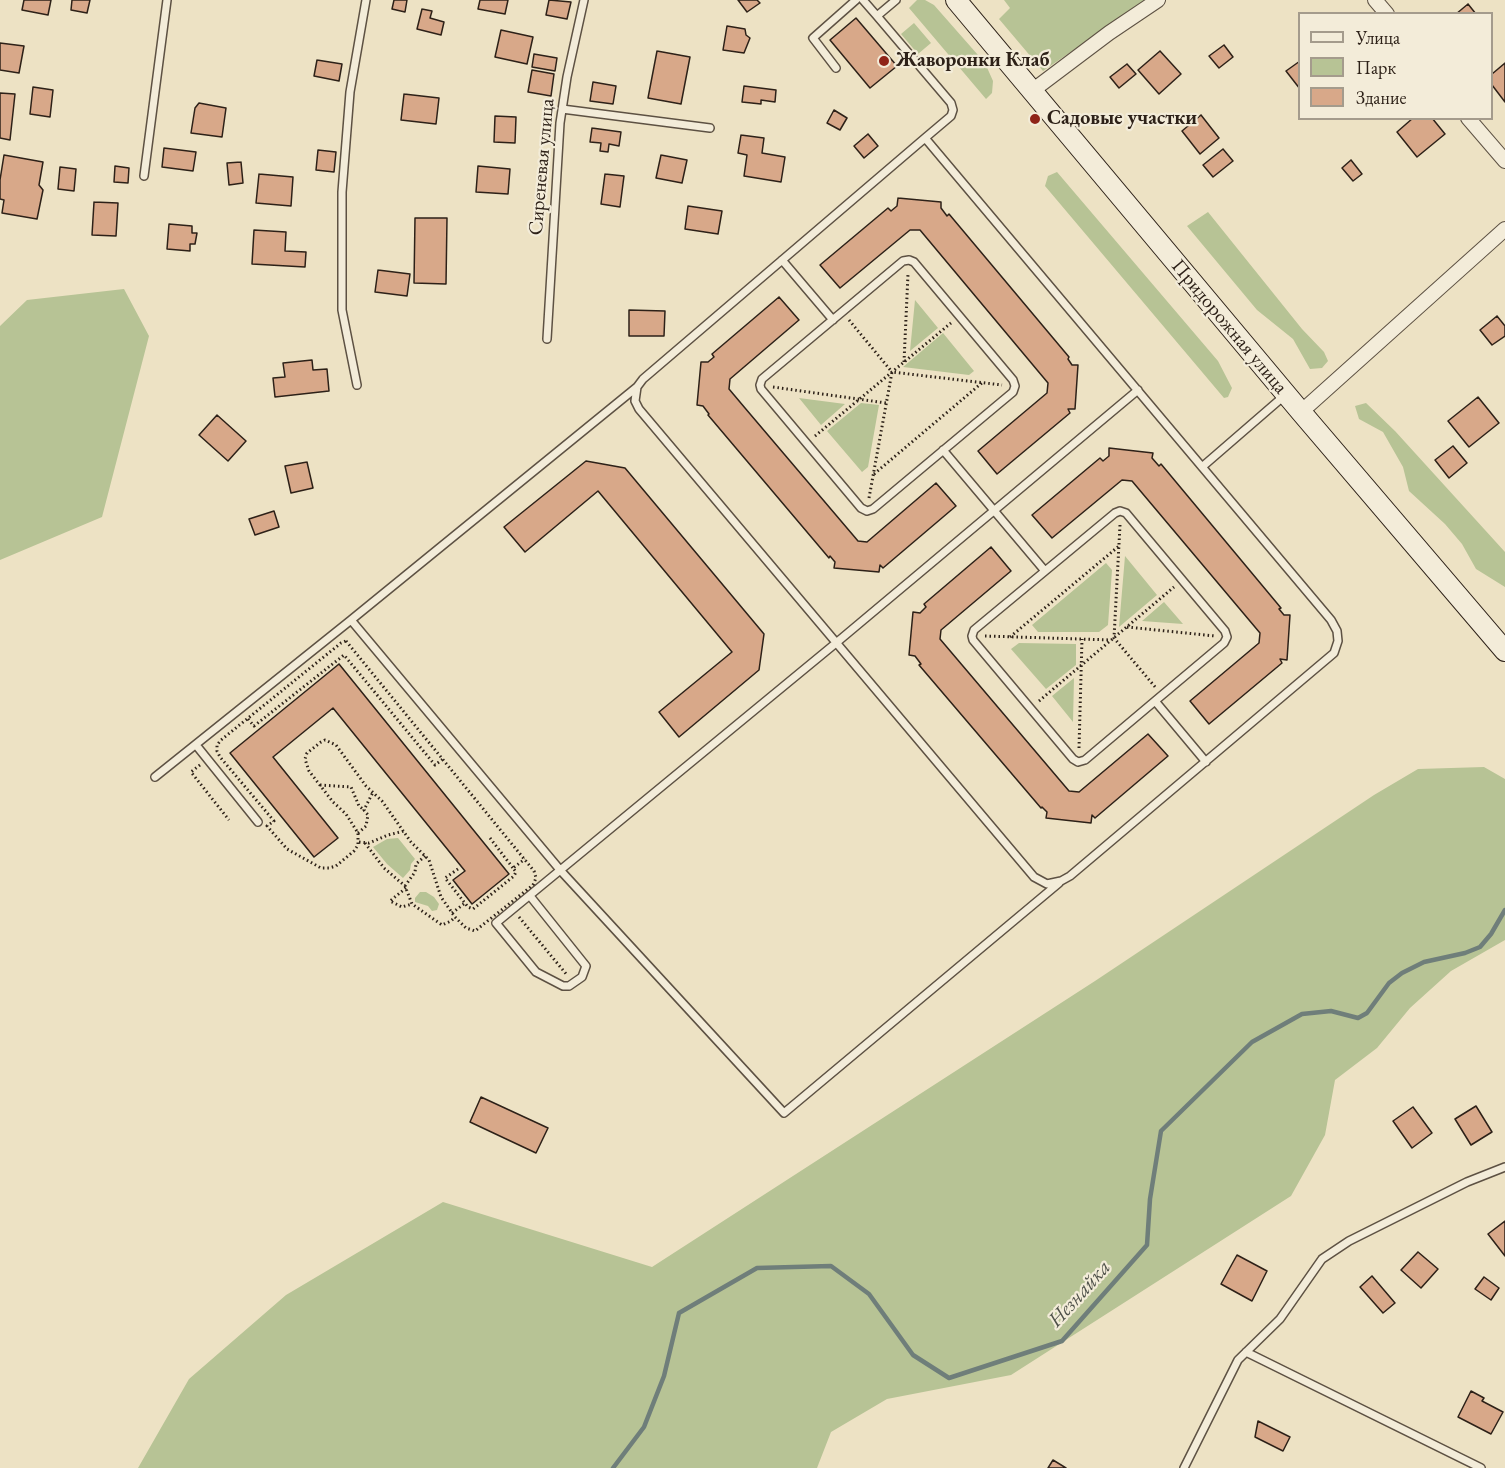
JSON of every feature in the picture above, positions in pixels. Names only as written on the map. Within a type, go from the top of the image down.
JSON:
[{"type":"main road","name":"Придорожная улица","points":[[956,0],[1301,412],[1505,651]]},
{"type":"street","points":[[1032,91],[1158,0]]},
{"type":"street","points":[[1375,0],[1385,12]]},
{"type":"street","points":[[1470,120],[1505,161]]},
{"type":"street","points":[[1301,412],[1505,229]]},
{"type":"lane","points":[[144,176],[166,0]]},
{"type":"lane","points":[[357,385],[342,310],[342,192],[350,92],[366,0]]},
{"type":"lane","name":"Сиреневая улица","points":[[547,339],[562,109],[584,0]]},
{"type":"lane","points":[[836,68],[813,38],[856,0]]},
{"type":"lane","points":[[155,777],[636,387],[951,116],[953,110],[951,103],[863,0]]},
{"type":"lane","points":[[877,16],[896,0]]},
{"type":"lane","points":[[562,109],[710,128]]},
{"type":"lane","points":[[351,620],[561,871],[784,1113],[1206,762],[1334,653],[1338,641],[1337,631],[1331,620],[925,138]]},
{"type":"lane","points":[[782,260],[833,320]]},
{"type":"lane","points":[[903,261],[914,262],[1013,380],[1015,386],[1013,392],[873,509],[867,511],[861,508],[760,385],[762,379],[842,313],[903,261]]},
{"type":"lane","points":[[636,387],[635,401],[639,409],[1034,877],[1047,884],[1061,881]]},
{"type":"lane","points":[[530,896],[586,966],[585,972],[574,984],[563,986],[536,972],[496,923],[511,907],[530,896],[561,871],[1138,390]]},
{"type":"lane","points":[[1202,467],[1286,394]]},
{"type":"lane","points":[[943,450],[1045,571]]},
{"type":"lane","points":[[1120,511],[1126,513],[1227,637],[1224,643],[1085,760],[1078,762],[1030,708],[972,636],[974,630],[1045,571],[1115,513],[1120,511]]},
{"type":"lane","points":[[1155,701],[1206,762]]},
{"type":"lane","points":[[196,745],[258,822]]},
{"type":"lane","points":[[1184,1468],[1238,1360],[1280,1318],[1314,1268],[1331,1251],[1467,1182],[1505,1167]]},
{"type":"lane","points":[[1246,1352],[1481,1468]]},
{"type":"path","points":[[904,362],[909,260]]},
{"type":"path","points":[[842,313],[892,372],[1015,386]]},
{"type":"path","points":[[807,443],[959,316]]},
{"type":"path","points":[[867,511],[892,372]]},
{"type":"path","points":[[873,474],[983,382]]},
{"type":"path","points":[[760,385],[886,403]]},
{"type":"path","points":[[1120,511],[1113,639],[1162,695]]},
{"type":"path","points":[[1010,637],[1119,546]]},
{"type":"path","points":[[1030,708],[1182,580]]},
{"type":"path","points":[[1127,627],[1227,637]]},
{"type":"path","points":[[972,636],[1113,639]]},
{"type":"path","points":[[1078,762],[1082,639]]},
{"type":"path","points":[[346,641],[525,859],[536,878],[533,885],[511,907],[475,931],[466,928],[453,915],[441,897],[429,860],[336,745],[325,740],[307,753],[305,759],[309,771],[346,814],[358,832],[359,842],[354,851],[336,866],[329,868],[321,868],[287,849],[267,826],[274,821],[217,751],[221,740],[346,641]]},
{"type":"path","points":[[248,718],[254,726],[344,655],[435,765],[443,759]]},
{"type":"path","points":[[217,751],[191,772],[229,820]]},
{"type":"path","points":[[320,785],[351,787],[358,806],[368,815],[366,826],[358,832]]},
{"type":"path","points":[[364,810],[373,792]]},
{"type":"path","points":[[359,842],[369,843],[404,831]]},
{"type":"path","points":[[458,868],[445,878],[465,903],[473,909],[514,876],[516,872],[490,838]]},
{"type":"path","points":[[365,843],[384,868],[406,887],[412,904],[442,925],[451,921],[453,915],[465,903]]},
{"type":"path","points":[[412,904],[402,907],[390,901],[406,887],[415,872],[416,864],[424,855]]},
{"type":"path","points":[[513,868],[525,859]]},
{"type":"path","points":[[511,907],[568,976]]},
{"type":"green space","points":[[917,0],[925,0],[934,5],[985,63],[993,81],[992,93],[986,99],[909,8]]},
{"type":"green space","points":[[1004,0],[1146,0],[1043,71],[999,19],[1010,8]]},
{"type":"green space","points":[[914,23],[931,43],[918,54],[901,34]]},
{"type":"green space","points":[[1057,172],[1218,361],[1232,388],[1228,397],[1224,398],[1045,186],[1048,176]]},
{"type":"green space","points":[[1208,212],[1302,329],[1324,352],[1328,361],[1322,368],[1310,369],[1293,339],[1257,310],[1187,226]]},
{"type":"green space","points":[[124,289],[149,336],[102,517],[0,560],[0,326],[27,300]]},
{"type":"green space","points":[[915,300],[938,328],[910,351]]},
{"type":"green space","points":[[943,333],[974,371],[969,375],[903,367]]},
{"type":"green space","points":[[799,398],[845,404],[821,425]]},
{"type":"green space","points":[[861,403],[879,405],[868,467],[862,472],[827,431]]},
{"type":"green space","points":[[1366,403],[1395,431],[1505,552],[1505,587],[1476,569],[1462,544],[1445,524],[1409,491],[1403,467],[1383,432],[1359,419],[1355,406]]},
{"type":"green space","points":[[1125,556],[1157,595],[1119,627]]},
{"type":"green space","points":[[1106,563],[1112,570],[1108,625],[1099,632],[1038,632],[1032,625]]},
{"type":"green space","points":[[1164,602],[1183,624],[1142,621]]},
{"type":"green space","points":[[1019,643],[1076,644],[1076,665],[1046,689],[1011,649]]},
{"type":"green space","points":[[1074,678],[1073,722],[1052,696]]},
{"type":"green space","points":[[1484,767],[1505,779],[1505,940],[1451,971],[1410,1008],[1377,1048],[1335,1080],[1325,1135],[1291,1196],[1011,1375],[887,1399],[831,1432],[817,1468],[138,1468],[189,1379],[286,1295],[443,1202],[652,1267],[1095,981],[1374,795],[1418,769]]},
{"type":"green space","points":[[398,838],[415,859],[403,878],[373,847],[387,839]]},
{"type":"green space","points":[[420,892],[426,892],[434,897],[439,904],[437,910],[432,911],[428,906],[415,902]]},
{"type":"building","points":[[24,0],[51,0],[48,15],[22,10]]},
{"type":"building","points":[[72,0],[90,0],[87,13],[71,10]]},
{"type":"building","points":[[394,0],[407,0],[405,12],[392,9]]},
{"type":"building","points":[[480,0],[508,0],[505,14],[478,9]]},
{"type":"building","points":[[549,0],[571,2],[567,19],[546,15]]},
{"type":"building","points":[[738,0],[757,0],[760,3],[747,12]]},
{"type":"building","points":[[1468,4],[1474,12],[1458,12]]},
{"type":"building","points":[[422,9],[432,11],[430,18],[444,22],[441,35],[417,29]]},
{"type":"building","points":[[856,18],[897,66],[870,88],[830,40]]},
{"type":"building","points":[[727,26],[745,29],[746,35],[750,38],[744,53],[723,50]]},
{"type":"building","points":[[501,30],[533,37],[527,64],[495,57]]},
{"type":"building","points":[[0,43],[24,46],[19,73],[0,70]]},
{"type":"building","points":[[1224,45],[1233,57],[1219,68],[1209,56]]},
{"type":"building","points":[[657,51],[690,57],[681,104],[648,98]]},
{"type":"building","points":[[1160,51],[1181,74],[1159,94],[1138,70]]},
{"type":"building","points":[[534,54],[557,58],[555,71],[532,67]]},
{"type":"building","points":[[317,60],[342,64],[339,81],[314,76]]},
{"type":"building","points":[[1298,62],[1298,86],[1286,71]]},
{"type":"building","points":[[1505,63],[1505,102],[1493,86],[1493,73]]},
{"type":"building","points":[[1127,64],[1136,74],[1119,88],[1110,77]]},
{"type":"building","points":[[532,70],[554,74],[551,96],[528,92]]},
{"type":"building","points":[[593,82],[616,86],[613,104],[590,101]]},
{"type":"building","points":[[744,86],[776,90],[775,102],[761,100],[761,104],[742,102]]},
{"type":"building","points":[[33,87],[53,90],[50,117],[30,114]]},
{"type":"building","points":[[0,93],[15,94],[10,140],[0,138]]},
{"type":"building","points":[[404,94],[439,98],[436,124],[401,120]]},
{"type":"building","points":[[199,103],[226,108],[222,137],[191,133],[195,108]]},
{"type":"building","points":[[834,110],[847,118],[840,130],[827,123]]},
{"type":"building","points":[[1201,115],[1219,138],[1200,154],[1182,131]]},
{"type":"building","points":[[495,116],[516,117],[515,143],[494,142]]},
{"type":"building","points":[[1411,120],[1434,120],[1445,134],[1417,157],[1397,132]]},
{"type":"building","points":[[592,128],[621,132],[619,146],[609,144],[608,152],[600,151],[601,143],[590,142]]},
{"type":"building","points":[[868,134],[878,146],[864,158],[854,146]]},
{"type":"building","points":[[741,135],[764,138],[762,153],[785,157],[781,182],[744,176],[747,155],[738,153]]},
{"type":"building","points":[[164,148],[196,152],[193,171],[162,167]]},
{"type":"building","points":[[1223,149],[1233,161],[1213,177],[1203,165]]},
{"type":"building","points":[[318,150],[336,152],[334,172],[316,170]]},
{"type":"building","points":[[4,155],[43,162],[39,185],[43,190],[37,219],[2,213],[4,200],[0,199],[0,180]]},
{"type":"building","points":[[661,155],[687,160],[682,183],[656,178]]},
{"type":"building","points":[[1351,160],[1362,174],[1353,181],[1342,168]]},
{"type":"building","points":[[241,162],[243,183],[229,185],[227,163]]},
{"type":"building","points":[[115,166],[129,168],[128,183],[114,182]]},
{"type":"building","points":[[478,166],[510,169],[508,194],[476,192]]},
{"type":"building","points":[[60,167],[76,169],[74,191],[58,189]]},
{"type":"building","points":[[259,174],[293,177],[291,206],[256,203]]},
{"type":"building","points":[[605,174],[624,176],[620,207],[601,204]]},
{"type":"building","points":[[898,198],[941,202],[941,208],[947,216],[949,214],[1069,357],[1072,365],[1078,365],[1075,409],[1068,409],[1070,413],[997,474],[978,451],[1047,393],[1048,383],[920,230],[910,230],[840,288],[820,265],[888,208],[891,211],[897,206]]},
{"type":"building","points":[[94,202],[118,203],[116,236],[92,235]]},
{"type":"building","points":[[688,206],[722,211],[718,234],[685,229]]},
{"type":"building","points":[[415,218],[447,218],[446,284],[414,283]]},
{"type":"building","points":[[169,224],[192,226],[192,233],[197,233],[195,244],[190,244],[190,251],[167,249]]},
{"type":"building","points":[[254,230],[286,232],[285,251],[306,252],[305,267],[252,264]]},
{"type":"building","points":[[378,270],[410,274],[407,296],[375,292]]},
{"type":"building","points":[[779,297],[799,320],[730,379],[729,389],[745,408],[858,541],[867,542],[936,483],[956,506],[883,568],[880,565],[879,572],[834,568],[835,562],[830,556],[829,558],[708,415],[703,406],[697,405],[701,362],[708,362],[714,357],[712,354]]},
{"type":"building","points":[[629,310],[665,311],[664,336],[629,336]]},
{"type":"building","points":[[1497,316],[1505,326],[1505,336],[1492,345],[1480,330]]},
{"type":"building","points":[[312,360],[313,370],[327,369],[329,391],[275,397],[273,378],[285,377],[283,363]]},
{"type":"building","points":[[1478,397],[1499,423],[1469,447],[1448,421]]},
{"type":"building","points":[[217,415],[246,441],[228,461],[199,435]]},
{"type":"building","points":[[1453,446],[1467,463],[1449,478],[1435,460]]},
{"type":"building","points":[[1109,448],[1153,453],[1152,458],[1159,466],[1161,464],[1281,608],[1279,609],[1284,615],[1290,615],[1287,660],[1280,659],[1282,663],[1209,724],[1190,701],[1259,643],[1260,633],[1132,481],[1122,480],[1052,538],[1032,515],[1100,458],[1103,461],[1109,456]]},
{"type":"building","points":[[586,461],[625,468],[764,634],[759,670],[679,737],[659,712],[732,652],[598,491],[525,552],[504,527]]},
{"type":"building","points":[[307,462],[313,488],[291,493],[285,466]]},
{"type":"building","points":[[274,511],[279,527],[255,535],[249,519]]},
{"type":"building","points":[[991,547],[1011,571],[941,630],[940,639],[1069,791],[1079,792],[1148,734],[1168,756],[1095,818],[1092,815],[1091,823],[1046,818],[1047,812],[1041,808],[919,665],[921,664],[915,656],[909,655],[913,612],[920,613],[926,607],[924,604]]},
{"type":"building","points":[[339,664],[509,874],[472,904],[453,880],[465,871],[333,708],[273,757],[338,838],[314,857],[230,753]]},
{"type":"building","points":[[481,1097],[548,1128],[536,1153],[470,1122]]},
{"type":"building","points":[[1476,1106],[1492,1132],[1471,1145],[1455,1119]]},
{"type":"building","points":[[1413,1107],[1432,1133],[1412,1148],[1393,1121]]},
{"type":"building","points":[[1505,1221],[1505,1256],[1488,1234]]},
{"type":"building","points":[[1418,1252],[1438,1269],[1421,1288],[1401,1270]]},
{"type":"building","points":[[1237,1255],[1267,1271],[1252,1301],[1221,1284]]},
{"type":"building","points":[[1372,1276],[1395,1303],[1383,1313],[1360,1287]]},
{"type":"building","points":[[1484,1277],[1499,1288],[1491,1300],[1475,1289]]},
{"type":"building","points":[[1471,1391],[1484,1398],[1482,1401],[1503,1412],[1491,1434],[1458,1417]]},
{"type":"building","points":[[1258,1421],[1290,1437],[1283,1451],[1255,1437]]},
{"type":"building","points":[[1053,1460],[1066,1468],[1048,1468]]},
{"type":"waterway","name":"Незнайка","points":[[613,1468],[644,1427],[664,1376],[679,1313],[757,1268],[831,1266],[869,1294],[913,1355],[949,1378],[1062,1341],[1147,1245],[1150,1199],[1161,1131],[1252,1042],[1302,1014],[1331,1011],[1358,1018],[1367,1013],[1389,983],[1402,973],[1424,962],[1465,953],[1480,947],[1491,934],[1505,910]]},
{"type":"place","name":"Жаворонки Клаб","points":[[884,61]]},
{"type":"place","name":"Садовые участки","points":[[1035,119]]}]
